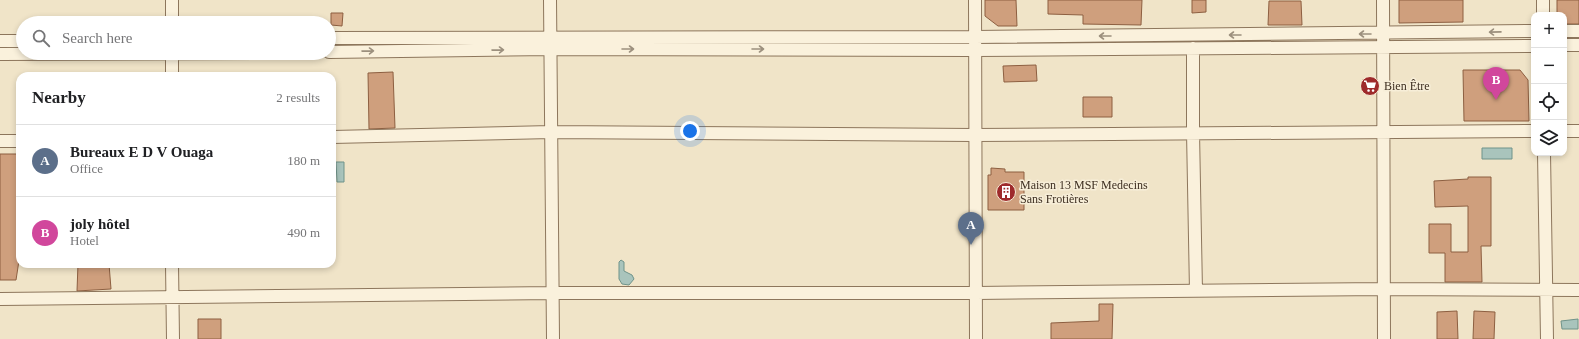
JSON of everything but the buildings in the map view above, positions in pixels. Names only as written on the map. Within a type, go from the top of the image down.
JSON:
[{"type":"street","points":[[172,0],[172,16]]},
{"type":"street","points":[[550,0],[552,339]]},
{"type":"street","points":[[974,0],[976,339]]},
{"type":"street","points":[[1382,0],[1384,131],[1384,339]]},
{"type":"street","points":[[1542,0],[1542,12]]},
{"type":"street","points":[[336,52],[551,43],[1531,31]]},
{"type":"street","points":[[1567,31],[1579,31]]},
{"type":"street","points":[[336,38],[975,50],[1531,46]]},
{"type":"street","points":[[0,41],[16,41]]},
{"type":"street","points":[[1567,45],[1579,45]]},
{"type":"street","points":[[1193,48],[1196,291]]},
{"type":"street","points":[[0,54],[16,54]]},
{"type":"street","points":[[172,60],[172,72]]},
{"type":"street","points":[[336,136],[551,132],[974,135],[1193,132],[1531,131]]},
{"type":"street","points":[[1567,131],[1579,131]]},
{"type":"street","points":[[0,142],[16,141]]},
{"type":"street","points":[[1544,156],[1547,339]]},
{"type":"street","points":[[172,268],[173,339]]},
{"type":"street","points":[[0,299],[552,293],[976,293],[1384,289],[1579,290]]},
{"type":"water","points":[[1482,148],[1512,148],[1512,159],[1482,159]]},
{"type":"water","points":[[336,162],[344,162],[344,182],[337,182]]},
{"type":"water","points":[[621,260],[624,262],[624,271],[632,275],[634,279],[629,285],[622,284],[619,279],[619,262]]},
{"type":"water","points":[[1578,319],[1578,329],[1562,329],[1561,321]]},
{"type":"place","name":"Bien Être","points":[[1370,86]]},
{"type":"place","name":"joly hôtel","points":[[1496,100]]},
{"type":"place","name":"Maison 13 MSF Medecins Sans Frotières","points":[[1006,192]]},
{"type":"place","name":"Bureaux E D V Ouaga","points":[[971,245]]}]
